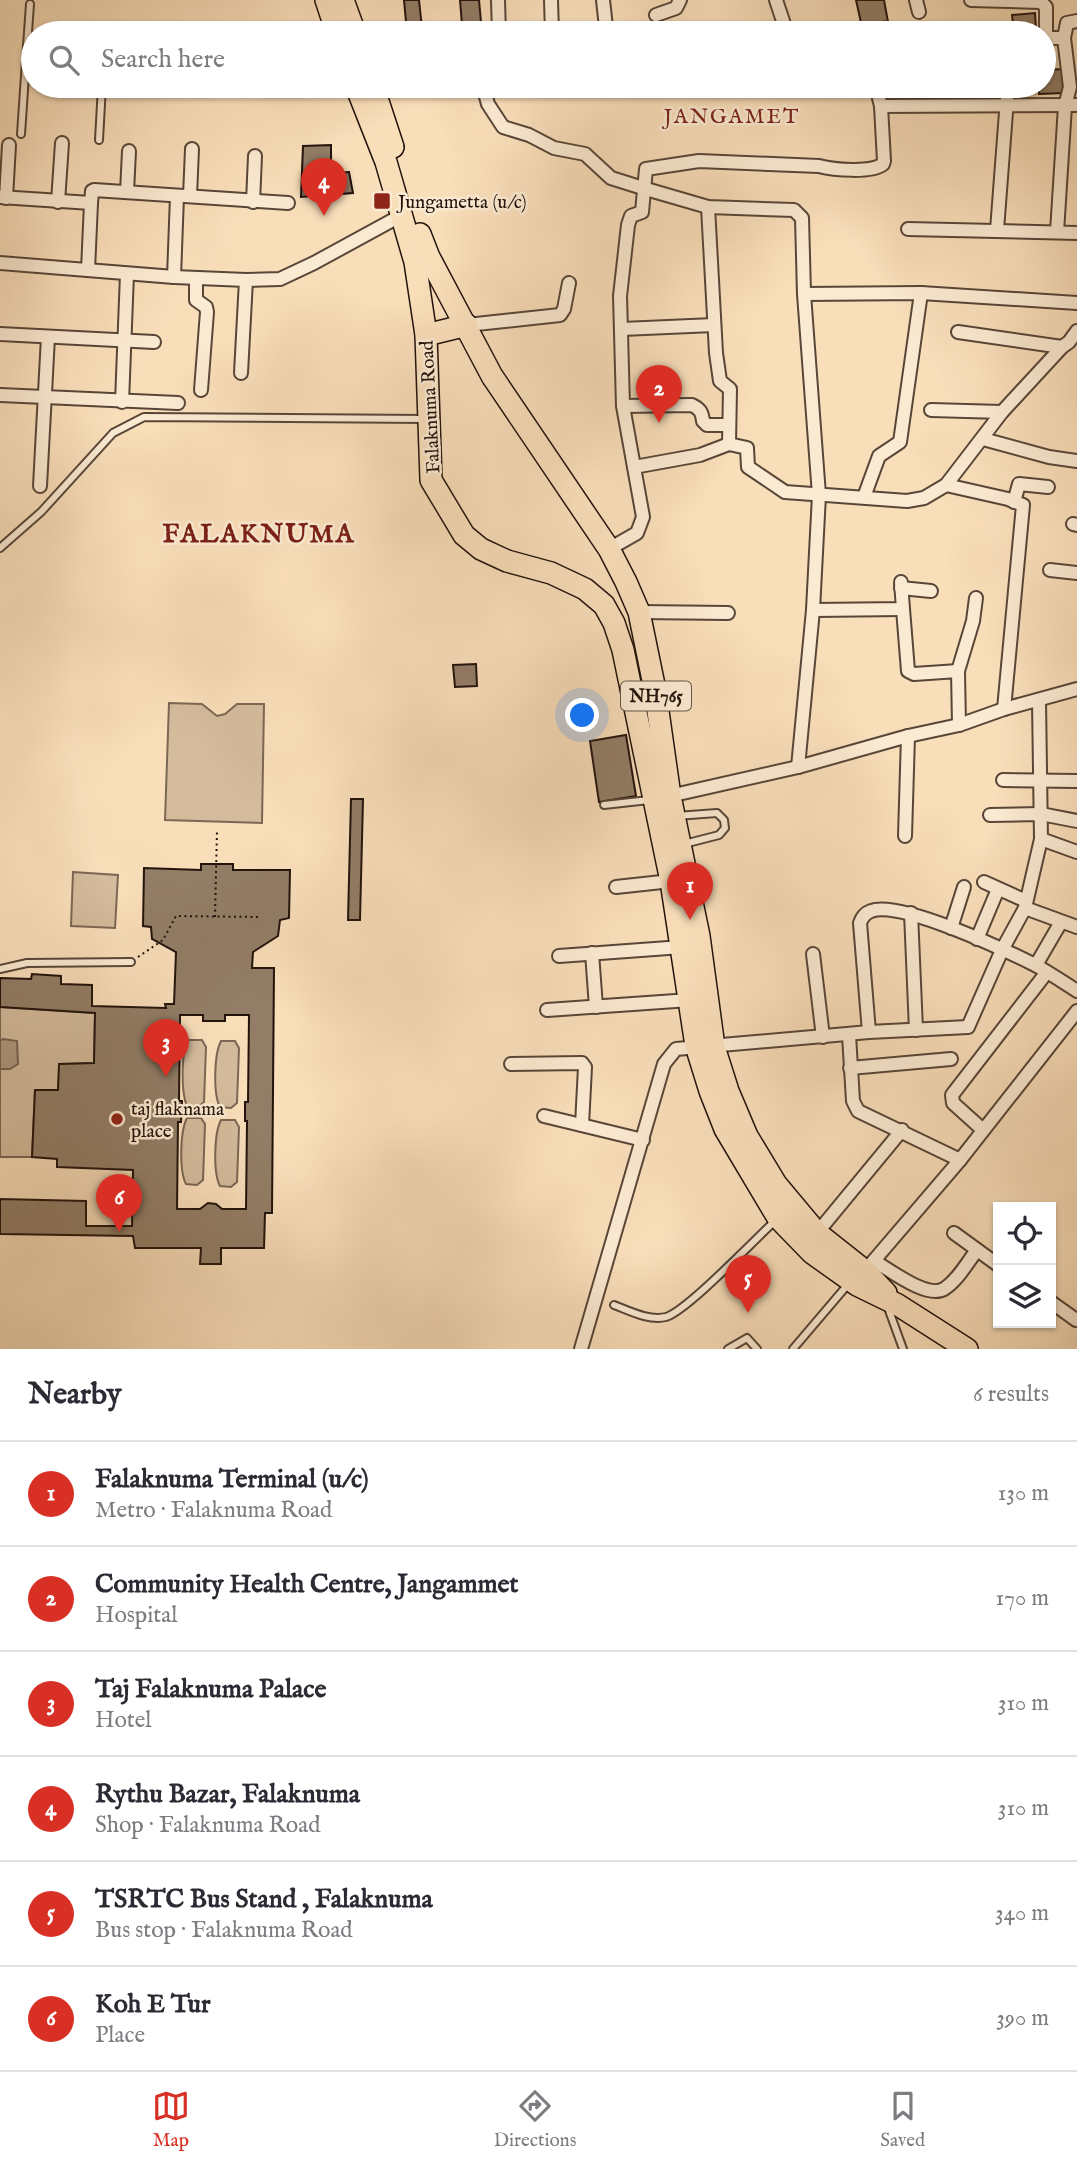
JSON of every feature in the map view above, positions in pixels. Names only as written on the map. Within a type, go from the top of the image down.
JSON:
[{"type":"highway","points":[[326,0],[333,21]]},
{"type":"highway","points":[[343,0],[351,21]]},
{"type":"highway","name":"Falaknuma Road","points":[[361,98],[386,162],[415,262],[426,335],[431,480],[464,535],[481,549],[507,561],[551,573],[585,589],[604,605],[614,623],[666,804],[681,845],[699,936],[705,1047]]},
{"type":"highway","name":"Falaknuma Road","points":[[377,98],[411,210],[429,257],[492,376],[609,549],[639,612],[655,690],[671,881],[690,999],[705,1047],[728,1091],[778,1217],[811,1253],[863,1271]]},
{"type":"highway","points":[[426,335],[467,325]]},
{"type":"highway","name":"Falaknuma Road","points":[[757,1168],[776,1184],[817,1233],[863,1271],[891,1302],[967,1349]]},
{"type":"street","points":[[498,0],[499,21]]},
{"type":"street","points":[[551,0],[552,21]]},
{"type":"street","points":[[603,0],[605,21]]},
{"type":"street","points":[[656,15],[676,8],[680,0]]},
{"type":"street","points":[[776,0],[783,21]]},
{"type":"street","points":[[971,0],[1041,2],[1046,7],[1046,21]]},
{"type":"street","points":[[1057,232],[1071,106],[1064,38],[1068,23],[1077,21]]},
{"type":"street","points":[[1056,38],[1064,38]]},
{"type":"street","points":[[486,98],[503,127],[529,135],[554,148],[585,154],[611,178],[708,207],[794,210],[799,213],[804,223],[803,294],[819,495],[813,610],[798,767]]},
{"type":"street","points":[[609,549],[637,533],[643,517],[623,406],[620,296],[628,225],[631,216],[642,212],[646,169],[699,161],[819,166],[833,169],[880,167],[884,160],[879,98]]},
{"type":"street","points":[[997,230],[1009,98]]},
{"type":"street","points":[[881,106],[1071,106]]},
{"type":"street","points":[[58,202],[62,143]]},
{"type":"street","points":[[9,145],[3,197],[91,203]]},
{"type":"street","points":[[174,277],[192,149]]},
{"type":"street","points":[[127,192],[129,151]]},
{"type":"street","points":[[253,202],[255,156]]},
{"type":"street","points":[[88,270],[91,193],[94,190],[288,203]]},
{"type":"street","points":[[708,207],[714,325],[720,381],[730,389],[729,444]]},
{"type":"street","points":[[0,263],[174,277],[280,279],[314,264],[402,215]]},
{"type":"street","points":[[908,229],[1077,233]]},
{"type":"street","points":[[122,402],[127,274]]},
{"type":"street","points":[[196,278],[196,300],[206,307],[207,312],[201,390]]},
{"type":"street","points":[[241,373],[246,280]]},
{"type":"street","points":[[467,325],[560,315],[564,309],[569,284]]},
{"type":"street","points":[[803,294],[921,293],[1077,303]]},
{"type":"street","points":[[864,497],[879,456],[900,442],[921,293]]},
{"type":"street","points":[[621,329],[714,325]]},
{"type":"street","points":[[958,332],[1071,341]]},
{"type":"street","points":[[0,334],[155,342]]},
{"type":"street","points":[[40,486],[48,337]]},
{"type":"street","points":[[634,467],[700,455],[729,444],[747,448],[748,467],[785,492],[907,501],[924,498],[946,485],[1002,412],[1071,341]]},
{"type":"street","points":[[0,395],[178,403]]},
{"type":"street","points":[[623,406],[692,405],[703,414],[703,421],[707,425],[728,425]]},
{"type":"street","points":[[931,410],[1002,412]]},
{"type":"street","points":[[983,439],[1049,457],[1077,461]]},
{"type":"street","points":[[1014,502],[1019,484],[1048,487]]},
{"type":"street","points":[[946,485],[1023,505],[1004,709]]},
{"type":"street","points":[[1050,570],[1077,573]]},
{"type":"street","points":[[931,591],[901,585],[908,671],[914,674],[958,671]]},
{"type":"street","points":[[960,725],[958,671],[973,621],[976,598]]},
{"type":"street","points":[[813,610],[903,609]]},
{"type":"street","points":[[639,612],[728,612]]},
{"type":"street","points":[[666,804],[908,736],[960,725],[1004,709],[1077,689]]},
{"type":"street","points":[[582,1349],[664,1064],[676,1049],[869,1032],[968,1027],[1025,904],[1041,839],[1039,699]]},
{"type":"street","points":[[905,836],[908,736]]},
{"type":"street","points":[[1003,780],[1077,781]]},
{"type":"street","points":[[990,815],[1041,814],[1077,821]]},
{"type":"street","points":[[1041,839],[1077,852]]},
{"type":"street","points":[[616,887],[671,881]]},
{"type":"street","points":[[984,882],[1061,922],[1077,927]]},
{"type":"street","points":[[951,928],[964,887]]},
{"type":"street","points":[[977,939],[998,889]]},
{"type":"street","points":[[869,1032],[860,923],[869,912],[876,910],[911,913],[951,928],[1041,969],[1077,991]]},
{"type":"street","points":[[911,913],[916,1030]]},
{"type":"street","points":[[983,1130],[953,1103],[952,1095],[1041,969],[1061,922]]},
{"type":"street","points":[[559,956],[682,947]]},
{"type":"street","points":[[592,953],[596,1007]]},
{"type":"street","points":[[813,954],[823,1037]]},
{"type":"street","points":[[547,1010],[690,999]]},
{"type":"street","points":[[977,1250],[956,1279],[942,1290],[929,1292],[863,1271],[960,1160],[1077,1011]]},
{"type":"street","points":[[849,1035],[853,1101],[859,1111],[960,1160]]},
{"type":"street","points":[[850,1068],[951,1059]]},
{"type":"street","points":[[511,1064],[582,1063],[582,1125]]},
{"type":"street","points":[[544,1116],[643,1140]]},
{"type":"street","points":[[817,1233],[902,1130]]},
{"type":"street","points":[[954,1233],[993,1261]]},
{"type":"street","points":[[1056,1306],[1076,1320]]},
{"type":"lane","points":[[30,4],[30,21]]},
{"type":"lane","points":[[21,134],[25,98]]},
{"type":"lane","points":[[99,140],[101,98]]},
{"type":"lane","points":[[0,548],[41,512],[113,433],[144,417],[428,419]]},
{"type":"lane","points":[[604,805],[666,804],[721,815],[725,825],[719,835],[681,845]]},
{"type":"lane","points":[[0,969],[27,963],[131,962]]},
{"type":"lane","points":[[614,1305],[646,1316],[669,1316],[692,1299],[778,1217]]},
{"type":"lane","points":[[793,1349],[863,1271]]},
{"type":"lane","points":[[891,1302],[903,1349]]},
{"type":"lane","points":[[728,1349],[747,1338],[757,1349]]},
{"type":"path","points":[[215,916],[217,830]]},
{"type":"path","points":[[131,962],[163,940],[176,916],[259,917]]},
{"type":"shaded area","points":[[169,703],[202,704],[217,716],[225,714],[237,704],[264,704],[262,823],[165,820]]},
{"type":"shaded area","points":[[73,872],[118,875],[115,928],[71,926]]},
{"type":"shaded area","points":[[0,1007],[95,1013],[94,1063],[60,1064],[58,1090],[35,1090],[32,1157],[0,1157]]},
{"type":"shaded area","points":[[188,1040],[202,1040],[206,1047],[204,1102],[198,1107],[187,1106],[184,1092],[183,1063]]},
{"type":"shaded area","points":[[0,1041],[17,1041],[18,1064],[10,1069],[0,1069]]},
{"type":"shaded area","points":[[221,1041],[235,1041],[239,1048],[237,1103],[231,1108],[220,1107],[216,1093],[216,1064]]},
{"type":"shaded area","points":[[187,1118],[201,1118],[205,1124],[203,1180],[197,1185],[186,1184],[182,1170],[182,1141]]},
{"type":"shaded area","points":[[221,1120],[235,1120],[239,1127],[237,1182],[231,1187],[220,1186],[216,1172],[216,1143]]},
{"type":"building","points":[[404,0],[419,0],[421,21],[406,21]]},
{"type":"building","points":[[460,0],[479,0],[481,21],[462,21]]},
{"type":"building","points":[[856,0],[884,0],[888,21],[861,21]]},
{"type":"building","points":[[1035,13],[1035,21],[1013,21],[1012,15]]},
{"type":"building","points":[[1056,69],[1064,69],[1064,93],[1056,93]]},
{"type":"building","points":[[331,145],[331,173],[349,172],[353,193],[301,197],[303,146]]},
{"type":"building","points":[[476,664],[477,686],[455,687],[453,665]]},
{"type":"building","points":[[626,735],[636,796],[599,802],[590,741]]},
{"type":"building","points":[[351,799],[363,799],[360,920],[348,920]]},
{"type":"building","points":[[201,864],[233,864],[233,870],[290,870],[289,918],[280,920],[278,936],[253,952],[252,968],[274,968],[272,1213],[265,1213],[264,1248],[221,1248],[221,1264],[200,1264],[201,1248],[135,1248],[133,1236],[0,1234],[0,1199],[86,1201],[86,1226],[132,1226],[133,1170],[57,1167],[57,1159],[32,1157],[35,1090],[58,1090],[59,1064],[94,1063],[95,1013],[0,1007],[0,978],[31,979],[32,974],[61,976],[61,984],[92,985],[92,1006],[166,1008],[165,1004],[174,1004],[176,952],[152,939],[151,927],[143,926],[144,868],[201,870]],"holes":[[[180,1015],[203,1015],[203,1021],[225,1021],[225,1015],[249,1015],[248,1102],[245,1102],[246,1209],[222,1209],[216,1204],[208,1203],[200,1209],[177,1209],[178,1122],[181,1122],[182,1101],[179,1101]]]},
{"type":"place","name":"Jungametta (u/c)","points":[[382,201]]},
{"type":"place","name":"Rythu Bazar, Falaknuma","points":[[324,216]]},
{"type":"place","name":"Community Health Centre, Jangammet","points":[[659,423]]},
{"type":"place","name":"Falaknuma Terminal (u/c)","points":[[690,920]]},
{"type":"place","name":"Taj Falaknuma Palace","points":[[166,1077]]},
{"type":"place","name":"taj flaknama place","points":[[117,1119]]},
{"type":"place","name":"Koh E Tur","points":[[119,1232]]},
{"type":"place","name":"TSRTC Bus Stand , Falaknuma","points":[[748,1313]]},
{"type":"district","name":"JANGAMET","points":[[732,116]]},
{"type":"district","name":"FALAKNUMA","points":[[259,533]]}]
